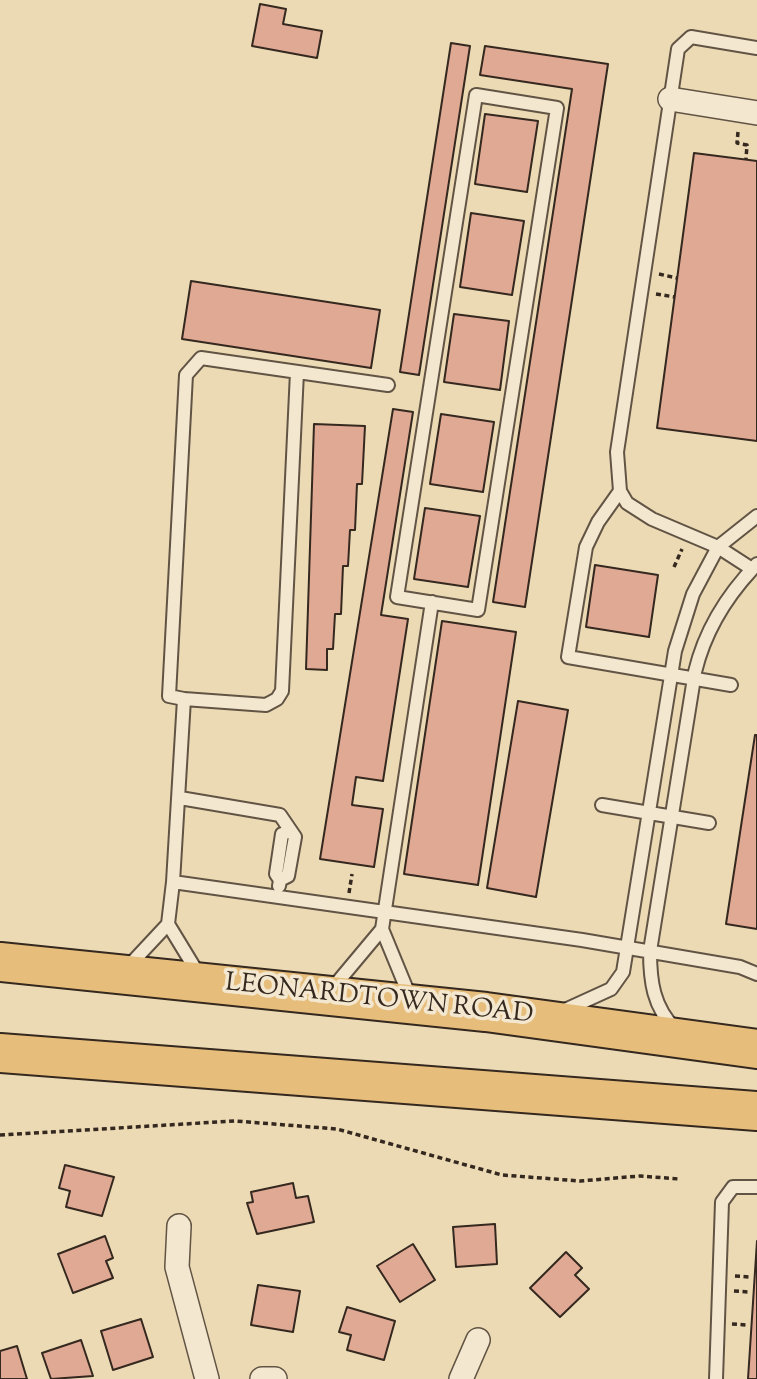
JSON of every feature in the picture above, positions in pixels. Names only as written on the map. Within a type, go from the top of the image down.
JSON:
[{"type":"highway","name":"LEONARDTOWN ROAD","points":[[0,962],[327,994],[757,1049]]},
{"type":"highway","points":[[0,982],[28,985],[108,972]]},
{"type":"highway","points":[[0,1053],[757,1111]]},
{"type":"street","points":[[670,99],[757,113]]},
{"type":"street","points":[[179,1226],[177,1267],[208,1379]]},
{"type":"street","points":[[461,1379],[478,1340]]},
{"type":"street","points":[[262,1379],[275,1379]]},
{"type":"lane","points":[[687,1040],[660,1010],[653,993],[650,951],[701,647],[740,582],[755,566],[652,519],[627,503],[620,491],[617,452],[620,416],[678,49],[691,37],[757,48]]},
{"type":"lane","points":[[477,95],[558,108],[478,610],[432,602],[397,597],[477,95]]},
{"type":"lane","points":[[297,372],[282,691],[277,699],[266,705],[169,696],[186,375],[201,358],[388,385]]},
{"type":"lane","points":[[620,491],[598,522],[586,547],[568,657],[731,685]]},
{"type":"lane","points":[[543,1020],[611,989],[623,972],[671,675],[693,594],[718,547],[757,516]]},
{"type":"lane","points":[[413,1004],[382,929],[432,602]]},
{"type":"lane","points":[[184,699],[179,745],[180,797],[168,924],[204,981]]},
{"type":"lane","points":[[180,797],[272,811],[280,815],[295,837],[288,876],[280,880],[278,896]]},
{"type":"lane","points":[[603,805],[709,823]]},
{"type":"lane","points":[[173,882],[627,947],[740,967],[757,974]]},
{"type":"lane","points":[[108,972],[168,924]]},
{"type":"lane","points":[[327,994],[382,929]]},
{"type":"lane","points":[[716,1379],[722,1202],[733,1187],[757,1187]]},
{"type":"path","points":[[737,143],[747,145],[746,159]]},
{"type":"path","points":[[0,1135],[235,1121],[337,1129],[502,1175],[580,1181],[640,1176],[679,1179]]},
{"type":"building","points":[[260,4],[286,9],[283,24],[322,31],[317,58],[252,46]]},
{"type":"building","points":[[451,43],[470,46],[419,375],[400,372]]},
{"type":"building","points":[[485,46],[608,64],[525,607],[493,602],[572,89],[480,75]]},
{"type":"building","points":[[485,114],[538,121],[527,192],[475,184]]},
{"type":"building","points":[[694,153],[757,161],[757,441],[657,428]]},
{"type":"building","points":[[471,213],[524,221],[512,295],[460,287]]},
{"type":"building","points":[[191,281],[380,310],[371,368],[182,339]]},
{"type":"building","points":[[454,314],[509,321],[500,390],[444,382]]},
{"type":"building","points":[[393,409],[413,412],[381,615],[408,619],[383,781],[356,777],[352,805],[383,809],[374,867],[320,859]]},
{"type":"building","points":[[441,414],[494,422],[483,492],[430,484]]},
{"type":"building","points":[[314,424],[365,426],[362,484],[357,484],[355,530],[350,530],[348,566],[343,566],[341,614],[335,614],[333,649],[327,649],[327,670],[306,669]]},
{"type":"building","points":[[425,508],[480,516],[468,587],[414,579]]},
{"type":"building","points":[[595,565],[658,575],[649,637],[586,627]]},
{"type":"building","points":[[442,621],[516,632],[478,885],[404,874]]},
{"type":"building","points":[[518,701],[568,710],[536,897],[487,888]]},
{"type":"building","points":[[757,735],[757,929],[726,924]]},
{"type":"building","points":[[65,1165],[114,1177],[102,1216],[66,1207],[70,1191],[59,1188]]},
{"type":"building","points":[[293,1183],[296,1198],[308,1196],[314,1222],[257,1234],[247,1203],[253,1202],[251,1192]]},
{"type":"building","points":[[495,1224],[497,1264],[456,1267],[453,1227]]},
{"type":"building","points":[[105,1236],[113,1258],[106,1261],[113,1278],[73,1293],[58,1254]]},
{"type":"building","points":[[757,1241],[757,1379],[748,1379]]},
{"type":"building","points":[[413,1244],[435,1280],[400,1302],[377,1266]]},
{"type":"building","points":[[566,1252],[582,1268],[575,1275],[589,1289],[560,1317],[530,1288]]},
{"type":"building","points":[[258,1285],[300,1291],[293,1332],[251,1325]]},
{"type":"building","points":[[347,1307],[395,1321],[384,1360],[347,1350],[351,1335],[339,1332]]},
{"type":"building","points":[[141,1319],[153,1357],[113,1370],[101,1331]]},
{"type":"building","points":[[81,1340],[93,1376],[51,1379],[42,1353]]},
{"type":"building","points":[[17,1346],[27,1379],[0,1379],[0,1351]]}]
